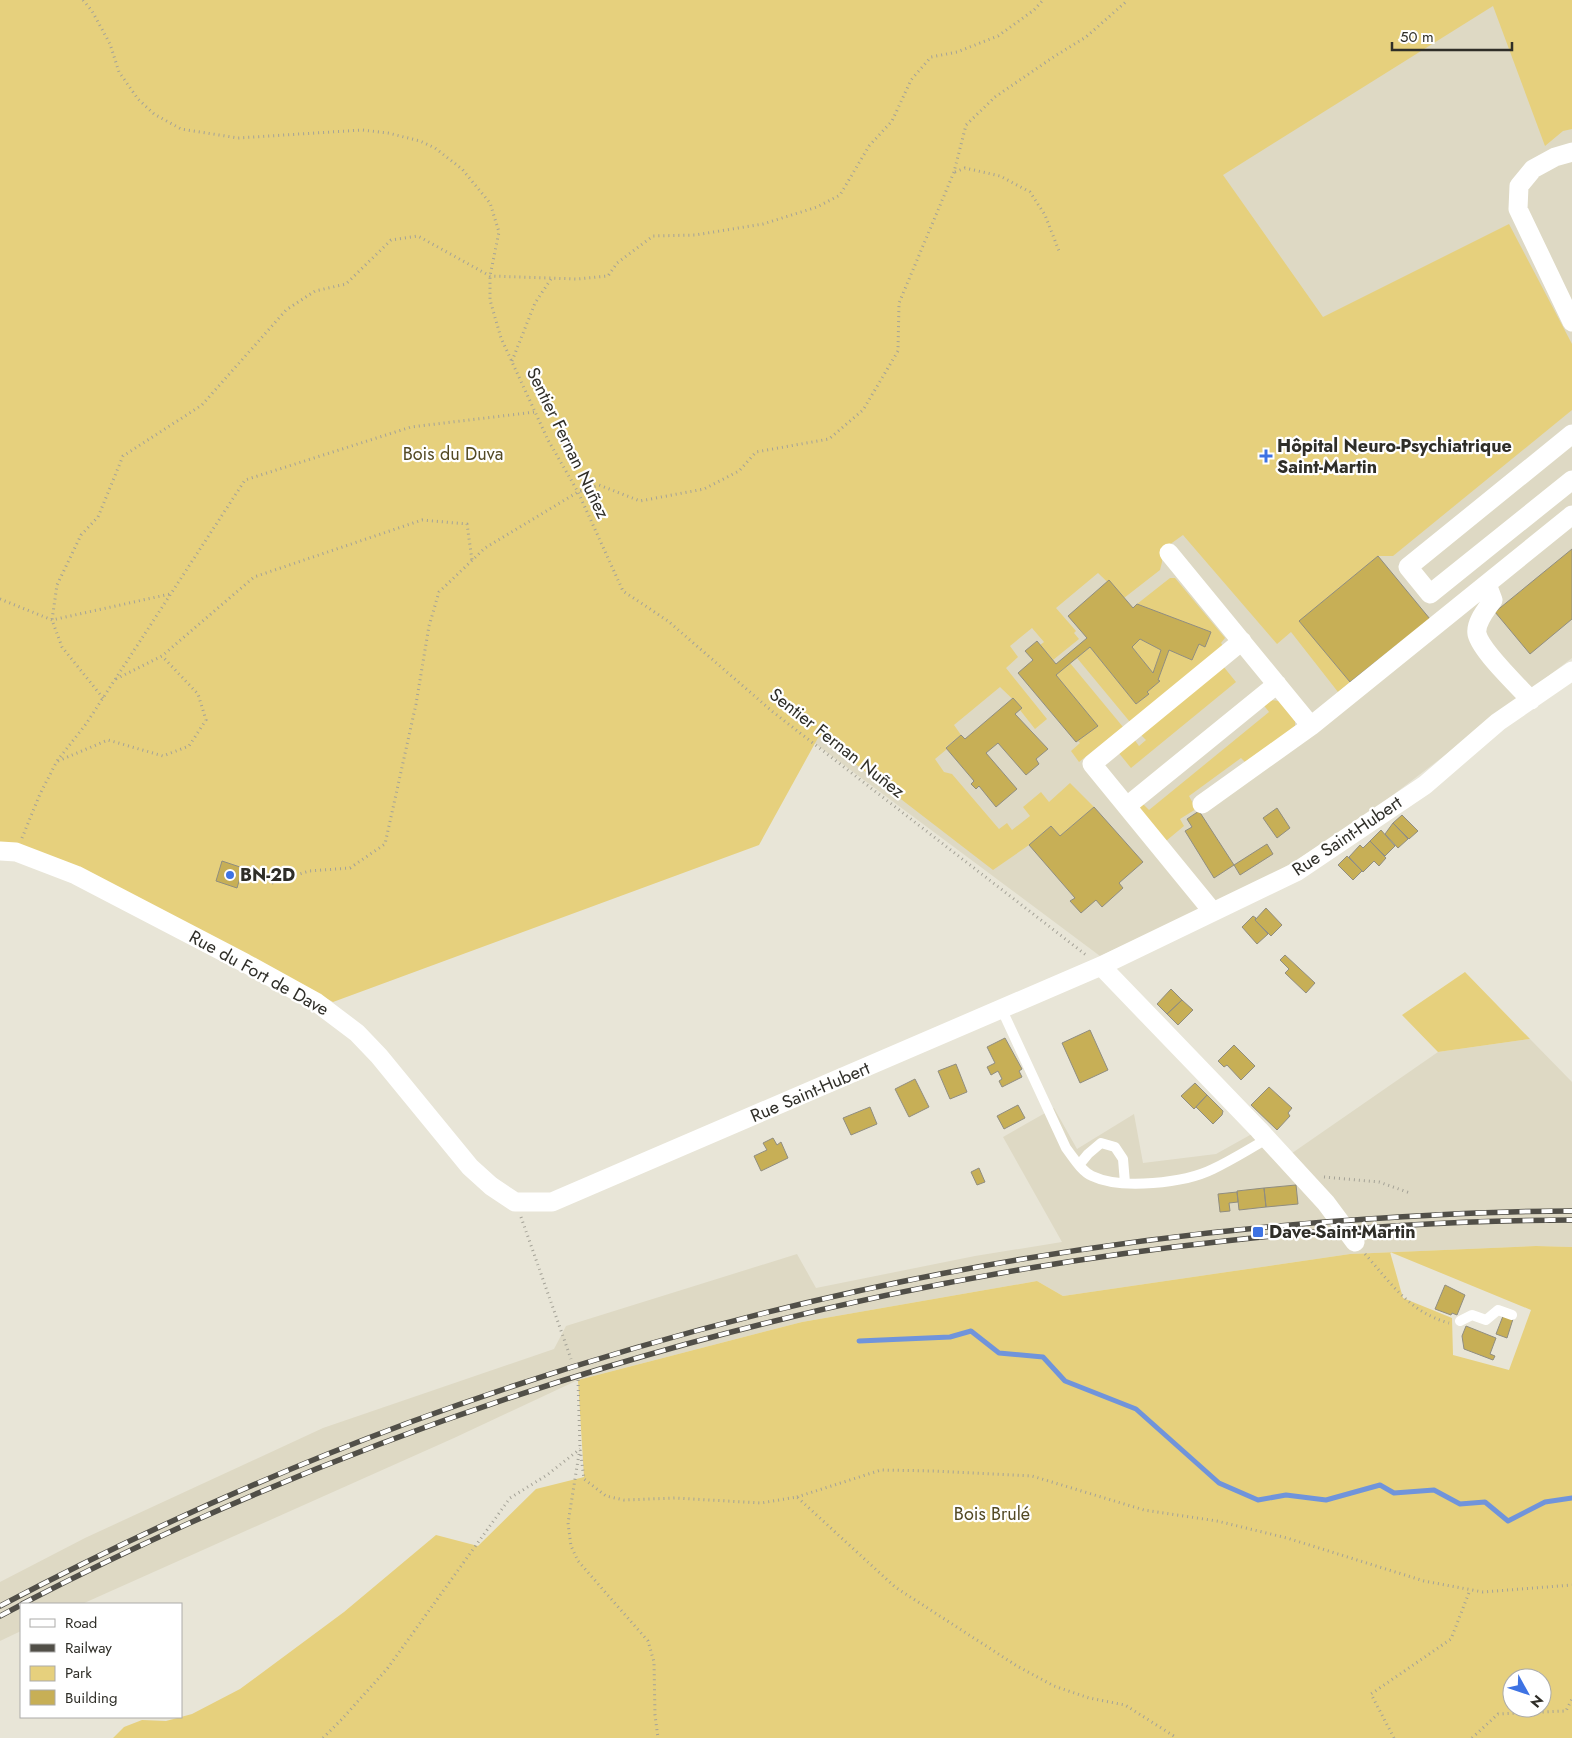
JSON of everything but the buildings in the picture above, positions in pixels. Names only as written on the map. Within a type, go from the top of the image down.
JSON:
[{"type":"street","points":[[1572,152],[1555,157],[1532,169],[1519,186],[1518,209],[1572,322]]},
{"type":"street","points":[[1572,434],[1408,568],[1430,594],[1572,480]]},
{"type":"street","points":[[1202,804],[1311,726],[1572,514]]},
{"type":"street","points":[[1169,553],[1311,726]]},
{"type":"street","points":[[1487,584],[1493,600],[1481,618],[1477,633],[1484,648],[1531,700]]},
{"type":"street","points":[[1213,912],[1092,764],[1242,641]]},
{"type":"street","name":"Rue Saint-Hubert","points":[[515,1202],[552,1202],[1002,1010],[1101,966],[1296,872],[1425,785],[1498,722],[1572,672]]},
{"type":"street","points":[[1126,806],[1277,684]]},
{"type":"street","name":"Rue du Fort de Dave","points":[[8,851],[76,875],[245,962],[316,1002],[357,1033],[379,1056],[470,1167],[491,1186],[515,1202]]},
{"type":"street","points":[[1101,966],[1267,1139],[1336,1215],[1355,1242]]},
{"type":"lane","points":[[1002,1010],[1066,1148],[1079,1165],[1092,1176],[1138,1184],[1178,1180],[1212,1170],[1267,1139]]},
{"type":"lane","points":[[1079,1165],[1088,1154],[1101,1144],[1115,1147],[1123,1159],[1125,1183]]},
{"type":"lane","points":[[1460,1321],[1472,1315],[1486,1320],[1498,1310],[1512,1315]]},
{"type":"path","name":"Sentier Fernan Nuñez","points":[[83,0],[92,11],[110,44],[119,72],[138,99],[154,114],[181,129],[238,138],[362,130],[388,133],[420,141],[435,148],[462,169],[490,204],[499,232],[490,276],[490,300],[501,338],[548,440],[578,492],[623,590],[668,621],[772,712],[1101,966]]},
{"type":"path","points":[[103,698],[62,647],[52,620],[58,585],[81,535],[98,517],[124,456],[202,405],[286,310],[315,291],[346,284],[392,240],[418,236],[490,276],[577,279],[608,276],[617,263],[653,236],[695,235],[763,224],[817,207],[840,195],[869,146],[892,121],[912,80],[931,57],[957,52],[998,36],[1034,10],[1043,0]]},
{"type":"path","points":[[272,883],[309,871],[350,868],[386,844],[416,704],[429,626],[440,592],[485,548],[578,492],[599,485],[640,501],[704,489],[739,471],[756,452],[829,439],[864,410],[898,351],[899,303],[954,172],[966,125],[995,97],[1086,37],[1128,0]]},
{"type":"path","points":[[954,172],[965,168],[1000,176],[1030,192],[1045,215],[1059,251]]},
{"type":"path","points":[[512,361],[535,303],[551,278]]},
{"type":"path","points":[[8,851],[57,761],[86,724],[245,480],[411,427],[535,412]]},
{"type":"path","points":[[115,680],[162,656],[254,576],[422,520],[466,524],[472,560]]},
{"type":"path","points":[[0,599],[52,620],[170,594]]},
{"type":"path","points":[[57,761],[108,740],[163,756],[189,746],[206,720],[198,694],[162,656]]},
{"type":"path","points":[[1301,1176],[1379,1182],[1410,1193]]},
{"type":"path","points":[[515,1202],[570,1359]]},
{"type":"path","points":[[1355,1242],[1403,1298],[1421,1312],[1449,1323],[1460,1321]]},
{"type":"path","points":[[578,1380],[580,1448],[584,1478],[606,1496],[624,1500],[675,1498],[762,1503],[797,1497],[881,1470],[1032,1476],[1144,1510],[1217,1521],[1287,1538],[1424,1582],[1483,1592],[1572,1585]]},
{"type":"path","points":[[323,1738],[387,1669],[510,1498],[547,1475],[580,1448]]},
{"type":"path","points":[[580,1448],[568,1523],[571,1546],[578,1561],[648,1641],[654,1662],[655,1715],[658,1738]]},
{"type":"path","points":[[797,1497],[895,1587],[1018,1666],[1054,1686],[1089,1698],[1125,1705],[1177,1738]]},
{"type":"path","points":[[1394,1738],[1370,1694],[1451,1639],[1470,1590]]},
{"type":"path","points":[[1472,1738],[1498,1714],[1566,1711],[1572,1699]]},
{"type":"shaded area","name":"Hôpital Neuro-Psychiatrique Saint-Martin","points":[[1453,0],[1572,0],[1572,658],[1355,824],[1257,884],[1100,956],[813,742],[1062,255]]},
{"type":"shaded area","points":[[1530,1039],[1572,1082],[1572,1247],[1536,1246],[1350,1254],[1063,1296],[1037,1281],[802,1322],[578,1380],[454,1438],[84,1603],[20,1603],[20,1631],[0,1641],[0,1582],[85,1538],[323,1428],[554,1349],[566,1326],[797,1254],[816,1288],[975,1256],[1062,1242],[1003,1137],[1054,1108],[1077,1149],[1134,1114],[1143,1163],[1216,1154],[1259,1130],[1285,1158],[1438,1052]]},
{"type":"green space","name":"Bois du Duva","points":[[0,0],[1572,0],[1572,129],[1563,131],[1545,146],[1493,6],[1223,175],[1323,317],[1509,224],[1572,344],[1572,410],[1393,556],[1378,556],[1300,621],[1350,682],[1338,692],[1291,632],[1277,644],[1183,535],[1162,550],[1160,570],[1124,598],[1098,573],[1056,608],[1076,631],[1074,633],[1079,639],[1053,660],[1040,645],[1044,642],[1032,628],[1010,646],[1018,657],[1006,668],[1047,719],[1035,729],[1020,710],[1022,708],[1000,687],[954,725],[961,735],[935,759],[944,772],[952,774],[999,829],[1007,823],[1012,830],[1030,816],[1023,807],[1041,792],[1049,802],[1070,783],[1094,807],[1060,836],[1051,826],[1029,845],[993,870],[819,736],[759,845],[333,1002],[128,893],[0,845]]},
{"type":"green space","points":[[1170,578],[1175,578],[1225,638],[1221,643],[1223,646],[1130,722],[1077,658],[1090,647],[1136,704],[1149,694],[1147,692],[1160,681],[1158,680],[1169,650],[1192,660],[1199,644],[1205,647],[1211,632],[1137,604]]},
{"type":"green space","points":[[1140,639],[1161,650],[1153,673],[1132,647]]},
{"type":"green space","points":[[1070,663],[1123,727],[1079,762],[1071,751],[1080,743],[1078,741],[1097,725],[1056,675]]},
{"type":"green space","points":[[1223,666],[1236,682],[1131,768],[1118,752],[1134,739],[1139,746],[1146,740],[1140,734]]},
{"type":"green space","points":[[1270,700],[1279,701],[1295,721],[1295,726],[1246,763],[1241,758],[1189,796],[1196,809],[1180,819],[1184,826],[1166,841],[1139,808],[1141,802],[1149,810],[1269,712],[1262,703]]},
{"type":"green space","points":[[1465,972],[1530,1039],[1438,1052],[1402,1015]]},
{"type":"green space","name":"Bois Brulé","points":[[1536,1246],[1572,1247],[1572,1738],[113,1738],[124,1727],[142,1720],[166,1721],[182,1718],[240,1689],[344,1612],[436,1535],[478,1546],[536,1489],[584,1477],[578,1380],[802,1322],[1037,1281],[1063,1296],[1350,1254],[1390,1252],[1403,1298],[1452,1318],[1453,1355],[1509,1370],[1531,1310],[1391,1252]]},
{"type":"waterway","points":[[859,1341],[950,1337],[971,1331],[999,1353],[1043,1357],[1065,1381],[1136,1409],[1219,1483],[1258,1500],[1286,1495],[1326,1500],[1380,1485],[1394,1493],[1434,1490],[1460,1504],[1485,1502],[1508,1521],[1545,1502],[1572,1498]]},
{"type":"railway","points":[[0,1606],[99,1556],[250,1486],[405,1424],[523,1383],[643,1346],[764,1313],[886,1285],[1010,1261],[1133,1242],[1258,1228],[1383,1218],[1572,1211]]},
{"type":"railway","points":[[24,1603],[164,1535],[309,1472],[457,1416],[607,1367],[759,1325],[913,1290],[1068,1262],[1225,1241],[1311,1232],[1398,1226],[1485,1221],[1572,1220]]},
{"type":"railway","points":[[0,1616],[20,1606]]},
{"type":"place","name":"Hôpital Neuro-Psychiatrique Saint-Martin","points":[[1266,456]]},
{"type":"place","name":"BN-2D","points":[[230,875]]},
{"type":"place","name":"Dave-Saint-Martin","points":[[1258,1232]]}]
